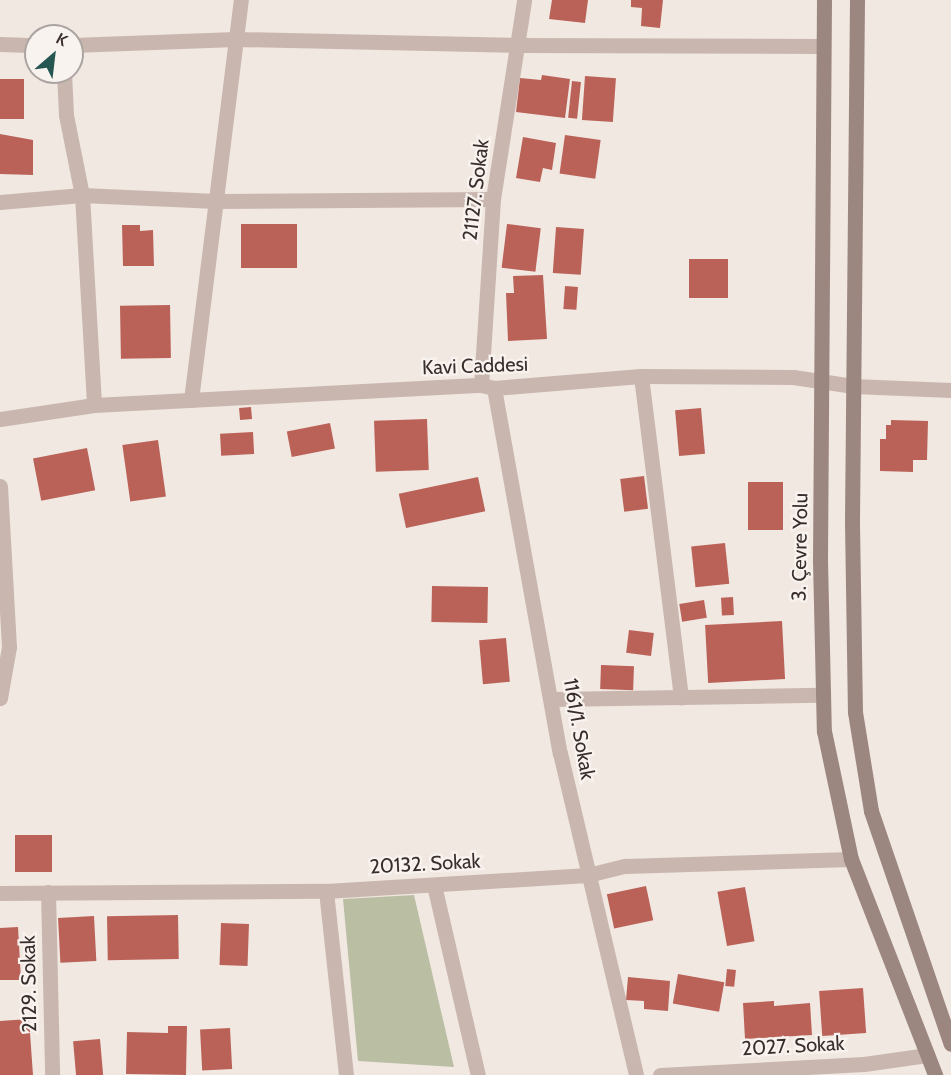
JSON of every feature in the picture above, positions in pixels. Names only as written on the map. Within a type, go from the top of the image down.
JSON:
[{"type":"main road","name":"3. Çevre Yolu","points":[[824,0],[821,695],[824,731],[851,859],[935,1075]]},
{"type":"main road","points":[[857,0],[852,635],[855,712],[862,766],[882,846],[951,1044]]},
{"type":"street","points":[[191,400],[241,0]]},
{"type":"street","name":"21127. Sokak","points":[[488,387],[493,199],[524,0]]},
{"type":"street","points":[[84,45],[236,39],[518,45],[823,46]]},
{"type":"street","points":[[2,41],[24,44]]},
{"type":"street","points":[[65,84],[66,115],[82,195],[94,405]]},
{"type":"street","points":[[0,202],[82,195],[216,201],[493,199]]},
{"type":"street","points":[[641,376],[681,698]]},
{"type":"street","name":"Kavi Caddesi","points":[[0,419],[94,405],[488,387],[641,376],[824,380],[853,386],[951,390]]},
{"type":"street","name":"1161/1. Sokak","points":[[488,387],[588,875],[636,1075]]},
{"type":"street","points":[[0,486],[9,647],[0,698]]},
{"type":"street","points":[[552,699],[821,695]]},
{"type":"street","name":"20132. Sokak","points":[[0,893],[326,891],[588,875],[625,866],[851,859]]},
{"type":"street","points":[[434,885],[478,1075]]},
{"type":"street","points":[[326,891],[346,1075]]},
{"type":"street","name":"2129. Sokak","points":[[48,892],[52,1075]]},
{"type":"street","name":"2027. Sokak","points":[[660,1075],[756,1072],[864,1064],[927,1055]]},
{"type":"green space","points":[[414,895],[454,1067],[358,1061],[343,899]]},
{"type":"building","points":[[552,0],[588,0],[585,23],[549,19]]},
{"type":"building","points":[[631,0],[663,0],[660,28],[641,26],[642,8],[631,7]]},
{"type":"building","points":[[542,75],[570,79],[565,118],[516,112],[520,78],[541,80]]},
{"type":"building","points":[[585,76],[616,78],[613,122],[582,120]]},
{"type":"building","points":[[0,79],[24,79],[24,119],[0,119]]},
{"type":"building","points":[[572,81],[581,82],[577,119],[568,118]]},
{"type":"building","points":[[0,134],[33,140],[33,175],[0,174]]},
{"type":"building","points":[[565,135],[601,140],[595,179],[560,174]]},
{"type":"building","points":[[523,137],[556,143],[552,170],[543,168],[540,182],[516,178]]},
{"type":"building","points":[[241,224],[297,224],[297,268],[241,268]]},
{"type":"building","points":[[507,224],[541,228],[535,272],[502,268]]},
{"type":"building","points":[[122,225],[140,225],[140,231],[153,230],[154,266],[123,266]]},
{"type":"building","points":[[556,227],[584,229],[581,275],[553,273]]},
{"type":"building","points":[[689,259],[728,259],[728,298],[689,298]]},
{"type":"building","points":[[543,275],[547,339],[508,341],[506,293],[514,293],[513,276]]},
{"type":"building","points":[[565,286],[578,287],[576,310],[563,309]]},
{"type":"building","points":[[170,305],[171,358],[121,359],[120,306]]},
{"type":"building","points":[[251,407],[252,419],[240,420],[239,408]]},
{"type":"building","points":[[701,408],[705,454],[679,456],[675,410]]},
{"type":"building","points":[[427,419],[429,470],[376,472],[374,421]]},
{"type":"building","points":[[891,420],[928,421],[927,460],[913,460],[913,472],[880,471],[880,439],[886,439],[886,425],[891,425]]},
{"type":"building","points":[[330,423],[335,449],[292,457],[287,431]]},
{"type":"building","points":[[253,432],[254,454],[221,456],[220,434]]},
{"type":"building","points":[[158,440],[166,496],[130,501],[122,445]]},
{"type":"building","points":[[87,448],[95,490],[41,501],[33,458]]},
{"type":"building","points":[[644,476],[648,509],[624,512],[620,479]]},
{"type":"building","points":[[478,477],[485,511],[406,528],[399,494]]},
{"type":"building","points":[[748,482],[783,482],[783,530],[748,530]]},
{"type":"building","points":[[725,543],[729,584],[695,587],[691,547]]},
{"type":"building","points":[[432,586],[488,587],[487,623],[431,622]]},
{"type":"building","points":[[733,597],[734,615],[722,616],[721,598]]},
{"type":"building","points":[[704,600],[707,618],[682,622],[679,604]]},
{"type":"building","points":[[782,621],[785,679],[708,683],[705,625]]},
{"type":"building","points":[[629,630],[654,633],[651,656],[626,653]]},
{"type":"building","points":[[506,638],[510,682],[483,684],[479,640]]},
{"type":"building","points":[[601,665],[634,666],[633,690],[600,689]]},
{"type":"building","points":[[15,835],[52,835],[52,872],[15,872]]},
{"type":"building","points":[[646,886],[653,920],[614,929],[607,894]]},
{"type":"building","points":[[745,887],[755,941],[727,946],[717,892]]},
{"type":"building","points":[[178,915],[179,959],[108,960],[107,916]]},
{"type":"building","points":[[94,916],[96,961],[60,963],[58,918]]},
{"type":"building","points":[[221,923],[249,924],[248,966],[220,965]]},
{"type":"building","points":[[18,927],[21,980],[0,980],[0,928]]},
{"type":"building","points":[[727,969],[736,970],[734,987],[725,986]]},
{"type":"building","points":[[678,974],[724,982],[719,1012],[673,1004]]},
{"type":"building","points":[[628,977],[670,981],[668,1011],[644,1009],[644,1001],[626,1000]]},
{"type":"building","points":[[863,988],[866,1033],[822,1036],[819,991]]},
{"type":"building","points":[[774,1001],[774,1006],[810,1003],[812,1035],[745,1039],[743,1003]]},
{"type":"building","points":[[29,1019],[33,1075],[0,1075],[0,1021]]},
{"type":"building","points":[[168,1026],[187,1026],[186,1075],[126,1074],[127,1032],[168,1033]]},
{"type":"building","points":[[230,1028],[232,1069],[202,1071],[200,1030]]},
{"type":"building","points":[[100,1039],[103,1075],[76,1075],[73,1041]]}]
